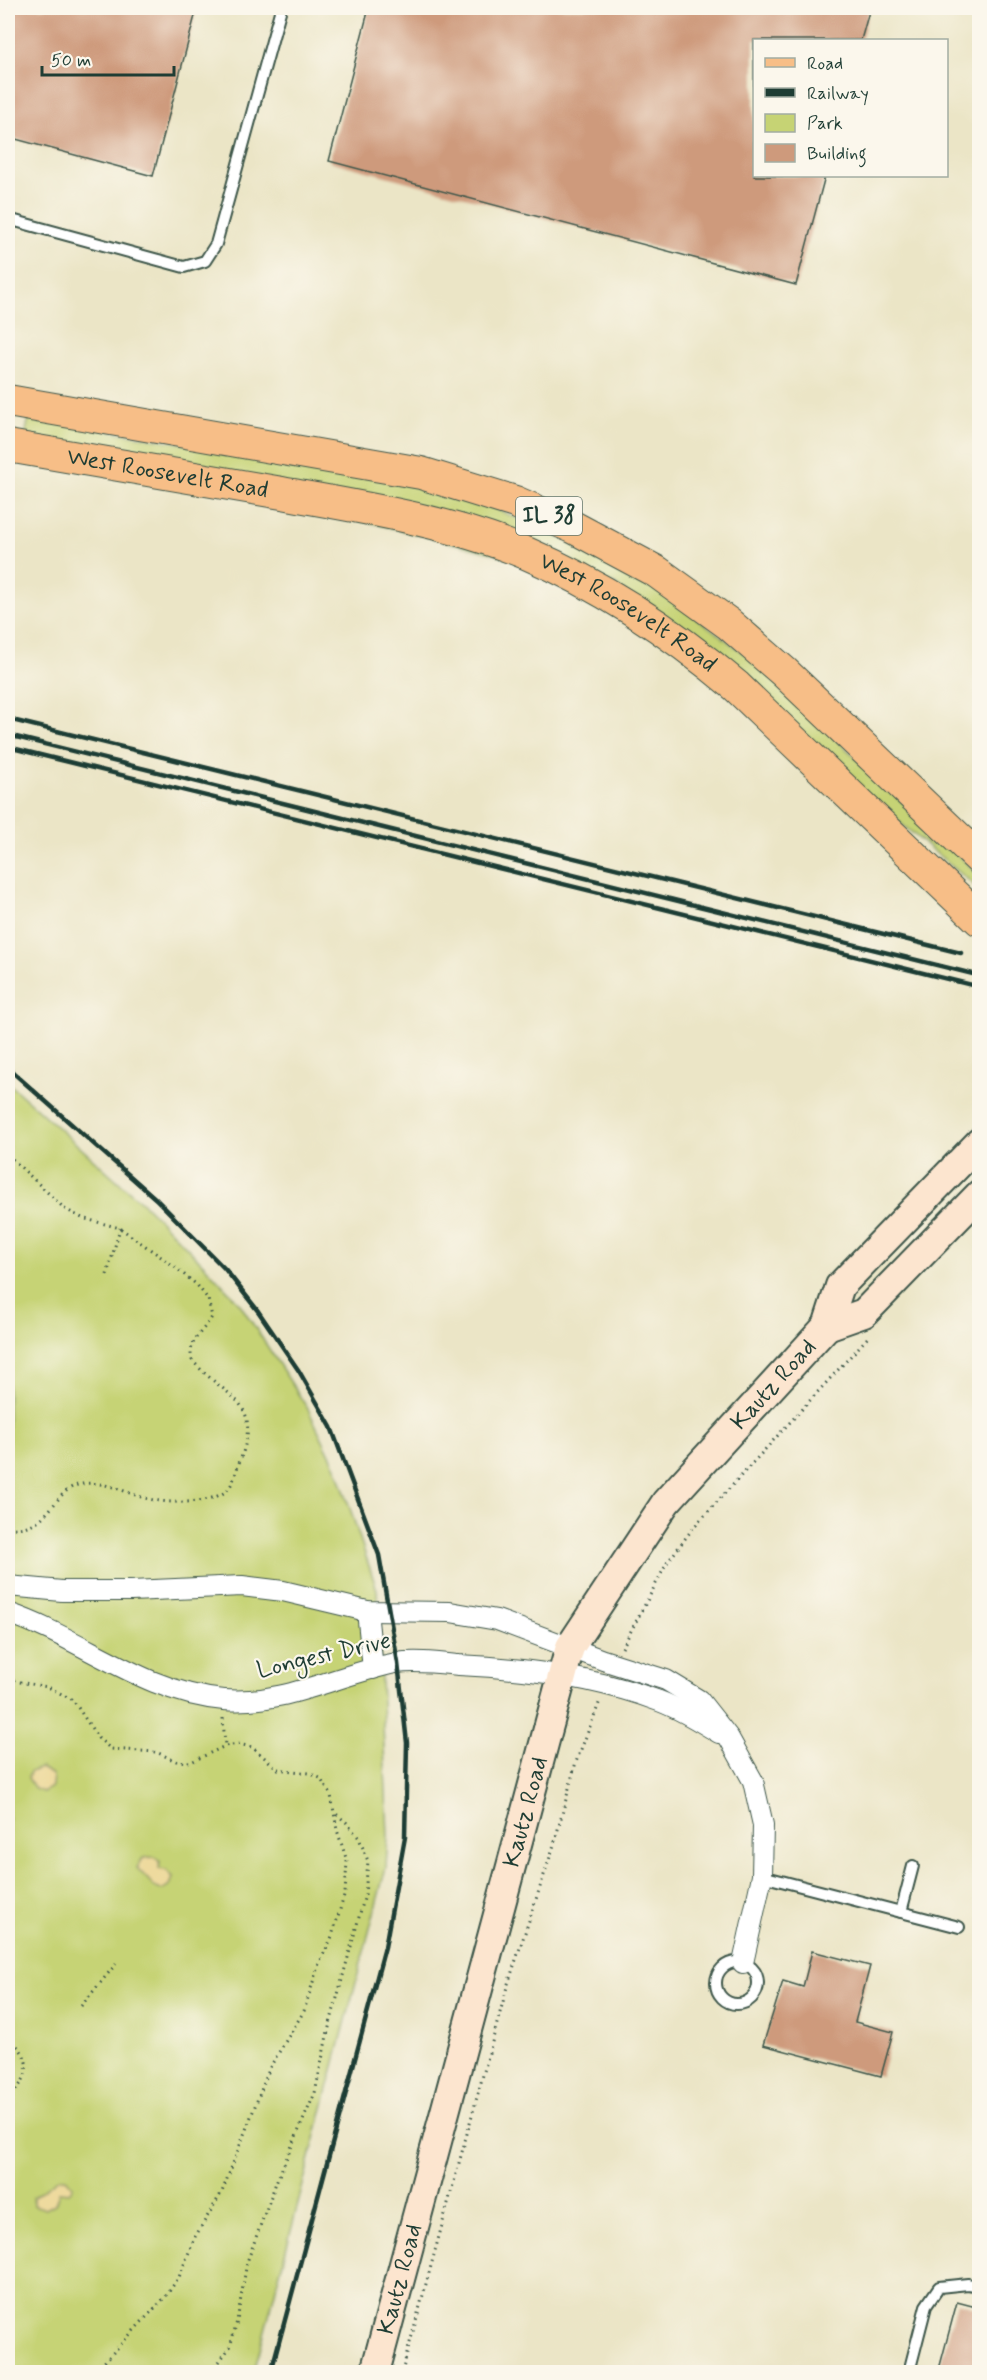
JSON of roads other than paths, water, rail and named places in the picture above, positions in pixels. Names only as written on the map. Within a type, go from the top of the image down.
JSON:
[{"type":"main road","name":"West Roosevelt Road","points":[[8,401],[420,473],[505,498],[573,527],[657,572],[729,624],[784,672],[980,859]]},
{"type":"main road","name":"West Roosevelt Road","points":[[8,446],[405,516],[494,542],[550,564],[618,600],[704,659],[750,700],[980,920]]},
{"type":"street","name":"Kautz Road","points":[[375,2373],[570,1647],[666,1502],[827,1326],[840,1286],[980,1142]]},
{"type":"street","name":"Kautz Road","points":[[827,1326],[864,1313],[980,1194]]},
{"type":"street","name":"Longest Drive","points":[[8,1586],[62,1591],[131,1592],[242,1586],[284,1591],[367,1611],[450,1612],[497,1620],[666,1680],[699,1700],[729,1738],[753,1781],[763,1825],[762,1876],[743,1963]]},
{"type":"street","points":[[367,1611],[373,1670]]},
{"type":"street","name":"Longest Drive","points":[[8,1613],[41,1624],[132,1675],[178,1691],[224,1700],[284,1696],[398,1663],[500,1667],[562,1677],[660,1701],[729,1738]]},
{"type":"lane","points":[[8,219],[184,267],[206,261],[216,244],[280,8]]},
{"type":"lane","points":[[901,1912],[913,1866]]},
{"type":"lane","points":[[762,1876],[959,1927]]},
{"type":"lane","points":[[909,2373],[926,2306],[939,2287],[968,2284],[980,2287]]},
{"type":"railway","points":[[8,719],[961,953]]},
{"type":"railway","points":[[8,735],[973,974]]},
{"type":"railway","points":[[8,747],[980,987]]},
{"type":"railway","points":[[8,1068],[156,1199],[225,1269],[258,1311],[299,1371],[331,1427],[379,1555],[398,1663],[407,1743],[405,1837],[385,1947],[271,2372]]}]
